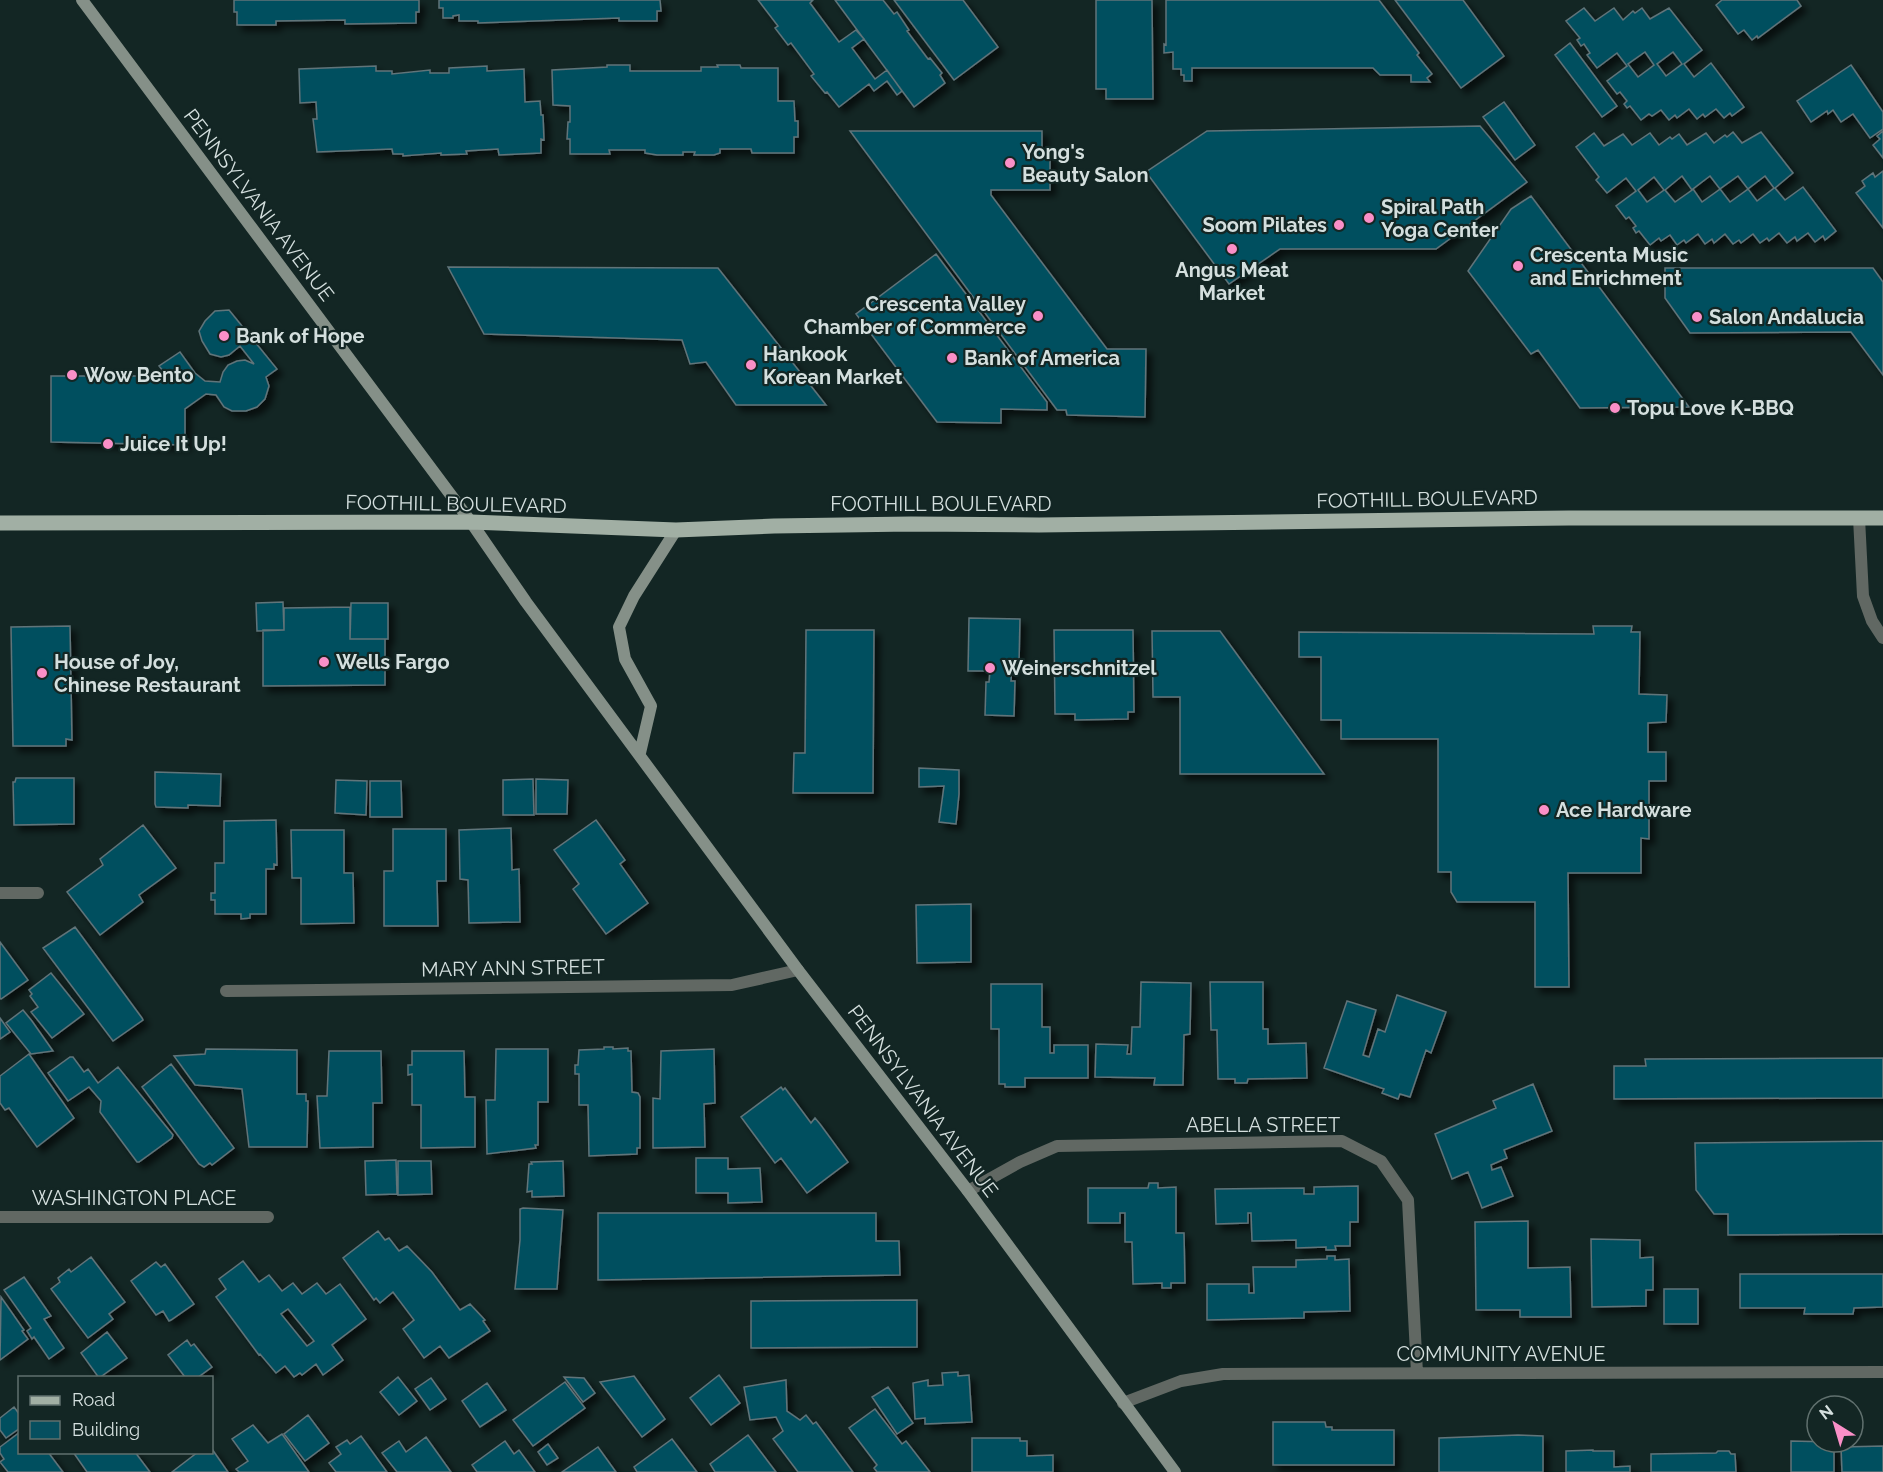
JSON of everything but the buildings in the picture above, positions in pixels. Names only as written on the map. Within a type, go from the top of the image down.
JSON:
[{"type":"main road","name":"PENNSYLVANIA AVENUE","points":[[82,0],[471,522],[526,602],[798,970],[968,1191],[1175,1472]]},
{"type":"main road","name":"FOOTHILL BOULEVARD","points":[[0,524],[471,522],[676,530],[911,524],[1039,525],[1569,518],[1883,518]]},
{"type":"main road","points":[[639,753],[651,706],[625,659],[619,627],[634,596],[676,530]]},
{"type":"street","points":[[1859,518],[1863,596],[1872,621],[1883,638]]},
{"type":"street","points":[[0,893],[39,893]]},
{"type":"street","name":"MARY ANN STREET","points":[[226,991],[732,985],[798,970]]},
{"type":"street","name":"ABELLA STREET","points":[[968,1191],[1020,1162],[1057,1146],[1342,1142],[1381,1161],[1408,1200],[1417,1373]]},
{"type":"street","name":"WASHINGTON PLACE","points":[[0,1217],[268,1217]]},
{"type":"street","name":"COMMUNITY AVENUE","points":[[1123,1402],[1181,1381],[1223,1374],[1883,1372]]},
{"type":"place","name":"Yong's Beauty Salon","points":[[1010,163]]},
{"type":"place","name":"Spiral Path Yoga Center","points":[[1369,218]]},
{"type":"place","name":"Soom Pilates","points":[[1339,225]]},
{"type":"place","name":"Angus Meat Market","points":[[1232,249]]},
{"type":"place","name":"Crescenta Music and Enrichment","points":[[1518,266]]},
{"type":"place","name":"Crescenta Valley Chamber of Commerce","points":[[1038,316]]},
{"type":"place","name":"Salon Andalucia","points":[[1697,317]]},
{"type":"place","name":"Bank of Hope","points":[[224,336]]},
{"type":"place","name":"Bank of America","points":[[952,358]]},
{"type":"place","name":"Hankook Korean Market","points":[[751,365]]},
{"type":"place","name":"Wow Bento","points":[[72,375]]},
{"type":"place","name":"Topu Love K-BBQ","points":[[1615,408]]},
{"type":"place","name":"Juice It Up!","points":[[108,444]]},
{"type":"place","name":"Wells Fargo","points":[[324,662]]},
{"type":"place","name":"Weinerschnitzel","points":[[990,668]]},
{"type":"place","name":"House of Joy, Chinese Restaurant","points":[[42,673]]},
{"type":"place","name":"Ace Hardware","points":[[1544,810]]}]
